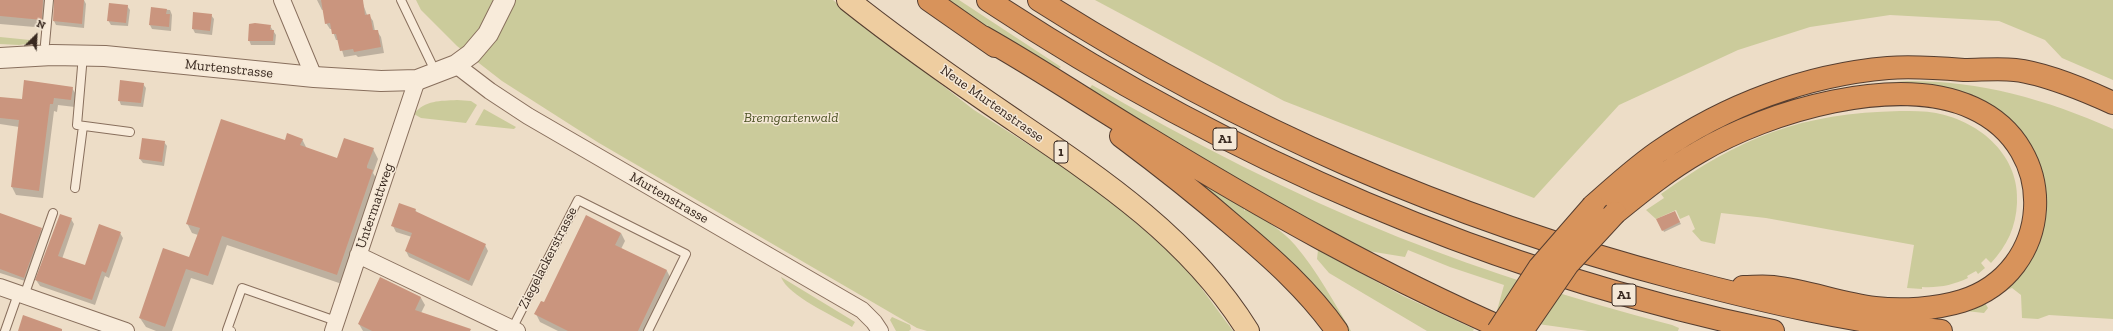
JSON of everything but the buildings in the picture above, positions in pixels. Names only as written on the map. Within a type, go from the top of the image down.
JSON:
[{"type":"highway","points":[[929,0],[983,37],[1151,159],[1217,212],[1288,274],[1310,297],[1337,331]]},
{"type":"highway","name":"A1","points":[[988,0],[1087,63],[1174,113],[1266,160],[1387,214],[1498,255],[1596,287],[1674,308],[1773,331]]},
{"type":"highway","name":"A1","points":[[1039,0],[1138,60],[1199,94],[1285,138],[1438,203],[1531,236],[1606,260],[1751,298],[1839,316],[1941,331]]},
{"type":"highway","points":[[983,37],[1240,193],[1422,290],[1508,331]]},
{"type":"highway","points":[[1498,331],[1539,268],[1593,206],[1624,178],[1658,152],[1727,112],[1766,95],[1806,82],[1846,73],[1889,68],[1931,67],[1965,70],[2016,70],[2058,82],[2113,102]]},
{"type":"highway","points":[[1965,70],[2053,93],[2113,117]]},
{"type":"highway","points":[[1522,331],[1564,270],[1615,213],[1670,169],[1701,150],[1735,133],[1794,111],[1881,94],[1930,95],[1955,100],[1975,108],[1994,120],[2010,135],[2022,151],[2030,168],[2035,187],[2036,207],[2034,225],[2026,246],[2011,270],[1997,283],[1979,294],[1961,301],[1916,308],[1876,308],[1773,287],[1709,287]]},
{"type":"main road","name":"Neue Murtenstrasse","points":[[848,0],[927,59],[1097,177],[1145,214],[1176,242],[1204,271],[1230,304],[1248,331]]},
{"type":"street","points":[[282,0],[314,77]]},
{"type":"street","name":"Murtenstrasse","points":[[0,58],[84,54],[314,77],[382,81],[417,80],[436,74],[456,65],[482,44],[505,0]]},
{"type":"street","name":"Murtenstrasse","points":[[456,65],[490,91],[528,116],[862,310],[874,322],[880,331]]},
{"type":"street","name":"Untermattweg","points":[[334,326],[417,80]]},
{"type":"street","name":"Ziegelackerstrasse","points":[[358,255],[515,330]]},
{"type":"street","points":[[0,287],[126,331]]},
{"type":"lane","points":[[44,44],[49,0]]},
{"type":"lane","points":[[401,0],[436,74]]},
{"type":"lane","points":[[84,54],[77,125],[130,132]]},
{"type":"lane","points":[[75,188],[83,126]]},
{"type":"lane","name":"Ziegelackerstrasse","points":[[515,330],[578,200],[686,254],[648,331]]},
{"type":"lane","points":[[5,331],[21,295],[53,213]]},
{"type":"lane","points":[[231,331],[227,330],[242,288],[334,326]]},
{"type":"green space","name":"Bremgartenwald","points":[[416,0],[833,0],[974,110],[1094,186],[1185,266],[1233,331],[927,331],[917,328],[599,143],[502,81],[457,46],[421,10]]},
{"type":"green space","points":[[945,0],[959,0],[1061,67],[1054,72]]},
{"type":"green space","points":[[1095,0],[2113,0],[2113,80],[2062,58],[2045,40],[1999,21],[1890,15],[1810,27],[1738,50],[1619,105],[1534,198],[1284,101]]},
{"type":"green space","points":[[0,37],[30,40],[32,43],[19,45],[0,44]]},
{"type":"green space","points":[[1907,81],[1961,84],[2013,94],[2063,109],[2113,129],[2113,319],[2049,315],[2038,319],[2022,318],[2021,295],[2012,288],[1999,293],[2032,249],[2015,129],[1863,85]]},
{"type":"green space","points":[[1092,85],[1204,147],[1242,166],[1319,203],[1398,237],[1499,274],[1568,296],[1672,325],[1679,328],[1678,331],[1588,331],[1495,318],[1504,285],[1450,267],[1408,250],[1405,257],[1356,249],[1314,227],[1089,89]]},
{"type":"green space","points":[[457,100],[471,101],[477,105],[466,123],[421,118],[414,114],[418,109],[433,102]]},
{"type":"green space","points":[[484,109],[516,127],[514,129],[475,125]]},
{"type":"green space","points":[[1900,111],[1923,111],[1936,113],[1968,124],[1983,133],[1995,144],[2005,157],[2012,171],[2016,186],[2017,203],[2013,228],[2010,236],[1997,257],[1991,263],[1986,258],[1981,263],[1985,268],[1978,274],[1976,271],[1967,276],[1968,278],[1946,286],[1922,287],[1922,289],[1907,288],[1914,245],[1766,218],[1721,213],[1715,244],[1701,241],[1692,231],[1695,229],[1689,215],[1680,219],[1676,210],[1656,219],[1646,210],[1664,198],[1661,194],[1690,174],[1745,143],[1773,132],[1802,123],[1832,117]]},
{"type":"green space","points":[[1189,175],[1244,208],[1244,211],[1246,209],[1266,221],[1290,240],[1318,276],[1351,331],[1345,331]]},
{"type":"green space","points":[[1318,250],[1403,296],[1474,329],[1473,331],[1427,331],[1329,273],[1317,259]]},
{"type":"green space","points":[[781,277],[855,322],[852,327],[802,298],[785,284]]},
{"type":"green space","points":[[1984,301],[1988,308],[1984,313],[1957,310]]},
{"type":"green space","points":[[892,317],[910,325],[911,329],[909,331],[896,331],[890,320]]}]
